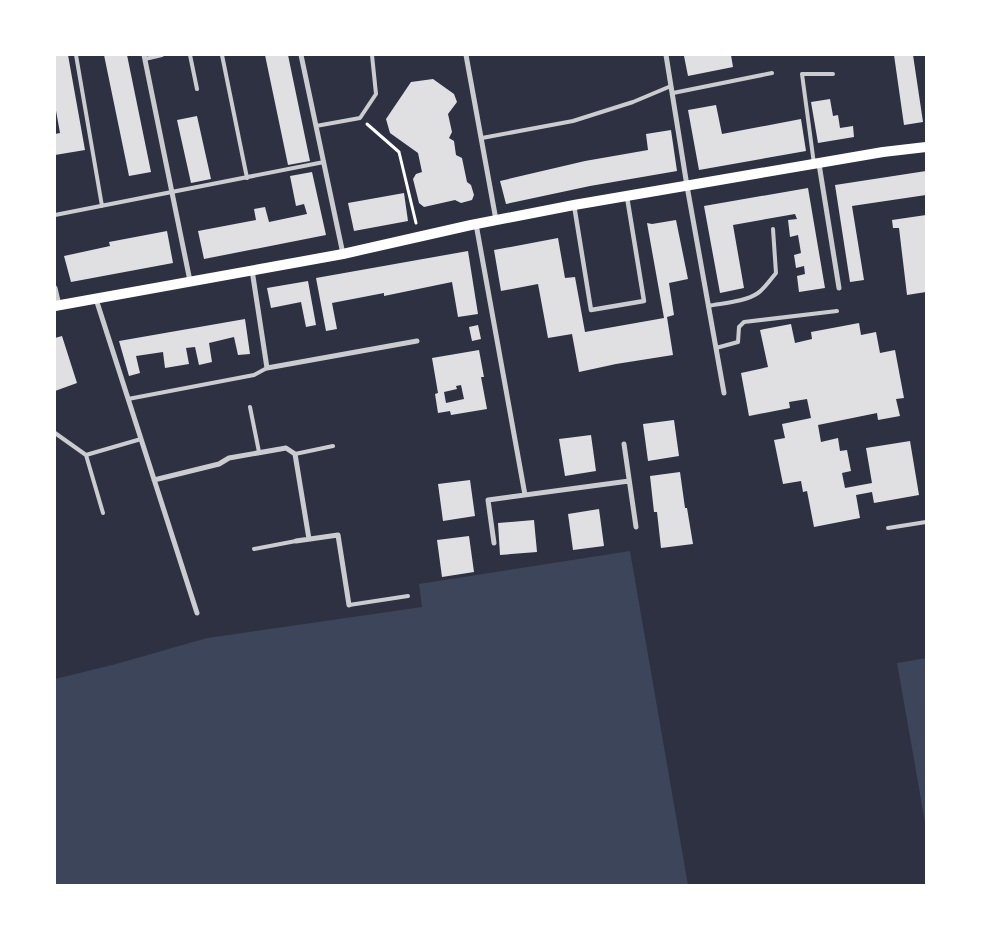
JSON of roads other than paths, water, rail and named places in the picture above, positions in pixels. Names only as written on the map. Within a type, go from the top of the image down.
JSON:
[{"type":"main road","points":[[57,305],[343,254],[419,236],[574,205],[882,152],[926,147]]},
{"type":"street","points":[[301,55],[343,254]]},
{"type":"street","points":[[466,55],[496,220]]},
{"type":"street","points":[[666,55],[724,393]]},
{"type":"street","points":[[144,57],[190,281]]},
{"type":"street","points":[[816,163],[839,288]]},
{"type":"street","points":[[574,205],[591,310],[644,301],[626,196]]},
{"type":"street","points":[[476,224],[525,495]]},
{"type":"street","points":[[252,270],[267,368],[417,341]]},
{"type":"street","points":[[55,288],[57,305]]},
{"type":"street","points":[[96,298],[197,613]]},
{"type":"street","points":[[624,444],[636,527]]},
{"type":"street","points":[[154,480],[218,464],[229,458],[286,448],[295,454],[309,539]]},
{"type":"street","points":[[494,543],[488,500],[629,481]]},
{"type":"street","points":[[296,541],[338,535],[349,605]]},
{"type":"lane","points":[[76,55],[102,206]]},
{"type":"lane","points":[[144,57],[162,55]]},
{"type":"lane","points":[[190,55],[197,89]]},
{"type":"lane","points":[[222,55],[247,178]]},
{"type":"lane","points":[[316,126],[360,118],[376,94],[372,55]]},
{"type":"lane","points":[[673,94],[772,73]]},
{"type":"lane","points":[[816,163],[802,74],[833,74]]},
{"type":"lane","points":[[482,138],[573,121],[634,102],[671,86]]},
{"type":"lane","points":[[55,215],[324,162]]},
{"type":"lane","points":[[708,306],[749,298],[759,293],[766,285],[776,272],[773,229]]},
{"type":"lane","points":[[716,348],[738,342],[739,327],[744,322],[837,310]]},
{"type":"lane","points":[[128,399],[254,375],[267,368]]},
{"type":"lane","points":[[250,407],[259,452]]},
{"type":"lane","points":[[55,433],[86,455],[103,514]]},
{"type":"lane","points":[[86,455],[141,439]]},
{"type":"lane","points":[[295,454],[333,446]]},
{"type":"lane","points":[[888,528],[926,522]]},
{"type":"lane","points":[[254,549],[296,541]]},
{"type":"lane","points":[[349,605],[408,596]]}]
